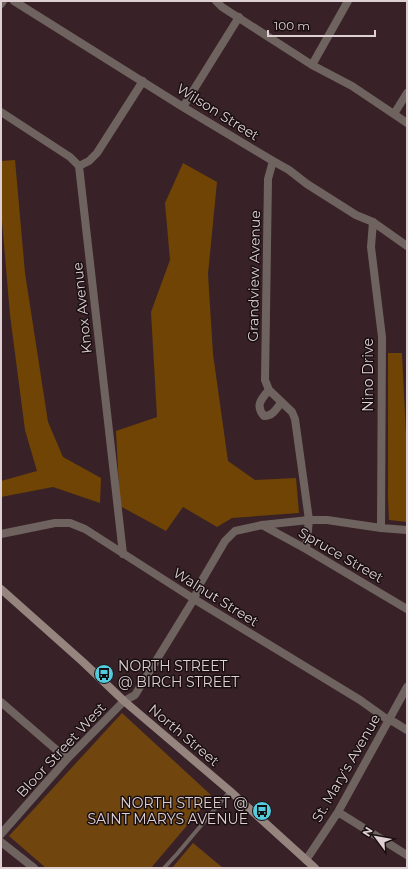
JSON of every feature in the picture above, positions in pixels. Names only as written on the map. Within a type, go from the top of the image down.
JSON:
[{"type":"main road","name":"North Street","points":[[1,589],[83,662],[124,701],[230,791],[315,868]]},
{"type":"street","name":"Wilson Street","points":[[14,1],[183,107],[289,170],[307,184],[356,215],[373,222],[407,246]]},
{"type":"street","points":[[312,65],[348,1]]},
{"type":"street","points":[[221,3],[239,17],[312,65],[352,86],[407,123]]},
{"type":"street","points":[[183,107],[239,17]]},
{"type":"street","points":[[1,112],[70,157],[79,166],[89,161],[97,153],[143,81]]},
{"type":"street","points":[[394,114],[407,93]]},
{"type":"street","name":"Grandview Avenue","points":[[269,390],[265,380],[268,179],[273,161]]},
{"type":"street","name":"Knox Avenue","points":[[79,166],[123,554]]},
{"type":"street","name":"Nino Drive","points":[[373,222],[371,247],[382,337],[381,528]]},
{"type":"street","points":[[281,403],[272,414],[264,416],[259,405],[269,390],[292,412],[295,419],[309,520],[306,549]]},
{"type":"street","name":"Bloor Street West","points":[[1,834],[67,759],[124,701],[135,695],[194,599],[201,582],[225,540],[235,531],[262,525],[309,520],[326,520],[381,528],[407,530]]},
{"type":"street","name":"Walnut Street","points":[[1,534],[55,524],[70,523],[85,529],[194,599],[360,700],[388,720],[407,730]]},
{"type":"street","name":"Spruce Street","points":[[262,525],[306,549],[407,609]]},
{"type":"street","name":"St. Mary's Avenue","points":[[306,860],[338,812],[407,687]]},
{"type":"street","points":[[1,702],[67,759]]},
{"type":"street","points":[[338,812],[407,855]]},
{"type":"street","points":[[1,842],[34,868]]},
{"type":"lane","points":[[164,868],[230,791]]},
{"type":"shaded area","points":[[15,160],[25,273],[48,422],[63,457],[101,478],[100,503],[53,487],[1,497],[1,481],[37,471],[25,430],[10,315],[1,209],[1,161]]},
{"type":"shaded area","points":[[183,163],[217,182],[208,274],[213,354],[228,461],[255,480],[296,478],[299,513],[232,518],[217,527],[183,507],[166,531],[120,506],[116,431],[157,417],[151,312],[170,260],[165,203]]},
{"type":"shaded area","points":[[388,353],[402,353],[407,455],[407,522],[389,520]]},
{"type":"shaded area","points":[[122,713],[212,796],[151,868],[46,868],[9,836]]},
{"type":"shaded area","points":[[193,843],[223,868],[172,868]]},
{"type":"place","name":"NORTH STREET @ BIRCH STREET","points":[[104,674]]},
{"type":"place","name":"NORTH STREET @ SAINT MARYS AVENUE","points":[[262,811]]}]
